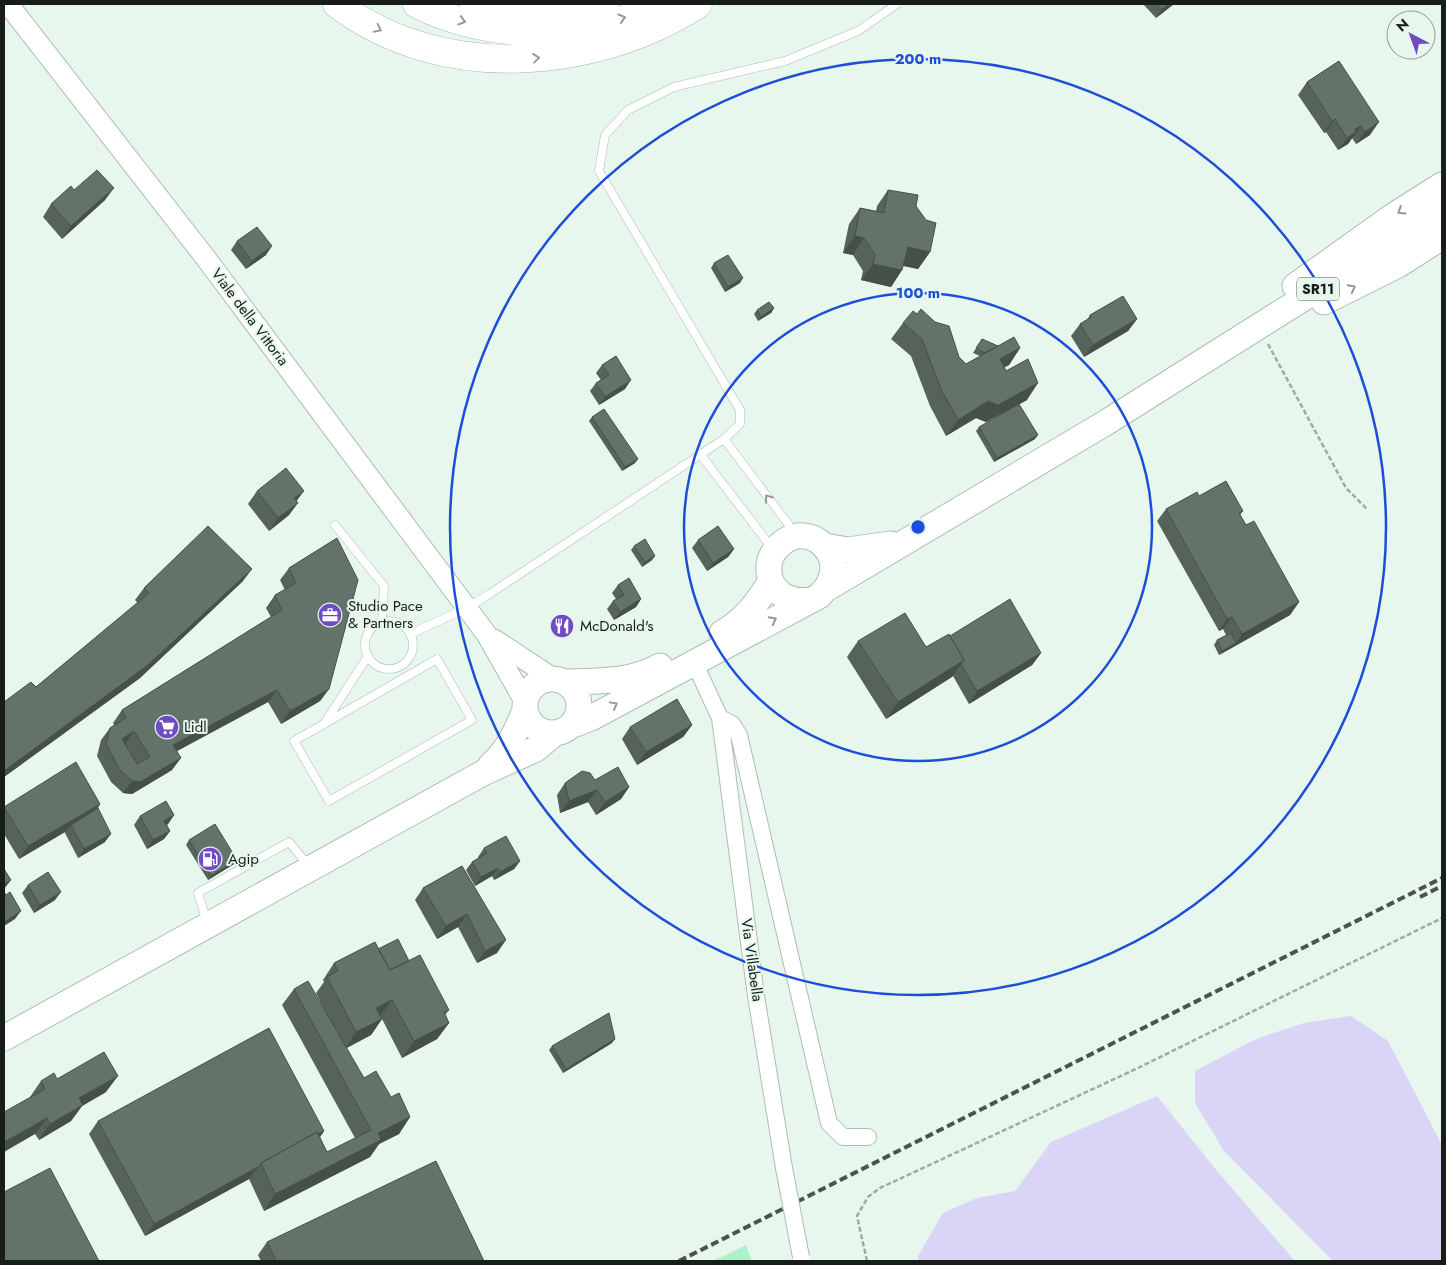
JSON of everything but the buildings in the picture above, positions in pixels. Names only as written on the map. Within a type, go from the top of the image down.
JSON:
[{"type":"highway","points":[[337,4],[374,28],[402,40],[428,48],[490,59],[532,59],[600,46],[675,18],[698,4]]},
{"type":"highway","points":[[416,4],[461,21],[512,31],[533,32],[592,27],[626,18],[658,4]]},
{"type":"highway","points":[[474,4],[506,10],[552,12],[604,4]]},
{"type":"main road","points":[[1222,350],[1263,310],[1318,268],[1442,185]]},
{"type":"main road","name":"SR11","points":[[1222,350],[1442,211]]},
{"type":"main road","points":[[525,706],[532,725],[547,733],[591,718],[819,595],[901,543],[1098,427],[1222,350],[1398,265],[1442,238]]},
{"type":"main road","points":[[798,536],[816,540],[824,546],[833,562],[831,581],[819,595],[792,600],[776,590],[771,581],[770,560],[774,551],[789,539],[798,536]]},
{"type":"main road","points":[[824,546],[848,550],[901,543]]},
{"type":"main road","points":[[483,772],[503,754],[511,742],[531,688],[538,683],[559,680],[608,682],[650,672],[734,626],[753,609],[771,581]]},
{"type":"main road","points":[[4,1038],[483,772],[536,749],[575,720],[579,706],[575,692],[559,680]]},
{"type":"street","name":"Viale della Vittoria","points":[[8,4],[208,261],[468,608],[487,635],[525,706]]},
{"type":"street","name":"Viale della Vittoria","points":[[487,635],[559,680]]},
{"type":"street","name":"Via Villabella","points":[[694,662],[720,718],[756,996],[784,1168],[802,1259]]},
{"type":"street","points":[[720,718],[732,724],[739,735],[829,1123],[843,1137],[868,1137]]},
{"type":"lane","points":[[410,634],[468,608],[724,439],[740,424],[740,410],[599,171],[606,135],[628,110],[674,87],[785,61],[858,31],[897,4]]},
{"type":"lane","points":[[724,439],[798,536]]},
{"type":"lane","points":[[700,454],[774,551]]},
{"type":"lane","points":[[335,525],[384,586],[382,623]]},
{"type":"lane","points":[[382,623],[398,623],[410,634],[413,646],[409,658],[396,668],[388,669],[373,663],[368,656],[366,640],[374,627],[382,623]]},
{"type":"lane","points":[[324,724],[368,656]]},
{"type":"lane","points":[[409,658],[416,671]]},
{"type":"lane","points":[[437,659],[472,720],[329,801],[294,741],[324,724],[437,659]]},
{"type":"lane","points":[[208,924],[198,893],[289,842],[310,868]]},
{"type":"path","points":[[1261,332],[1346,488],[1368,510]]},
{"type":"path","points":[[868,1261],[857,1216],[868,1197],[880,1188],[1138,1068],[1442,918]]},
{"type":"green space","points":[[746,1245],[752,1261],[713,1261]]},
{"type":"shaded area","points":[[1351,1016],[1388,1041],[1442,1145],[1442,1261],[1333,1261],[1224,1151],[1195,1103],[1195,1071],[1256,1039],[1304,1023]]},
{"type":"shaded area","points":[[1157,1096],[1217,1171],[1295,1261],[919,1261],[918,1256],[943,1213],[977,1198],[1015,1191],[1051,1142]]},
{"type":"railway","points":[[679,1261],[1442,878]]},
{"type":"railway","points":[[1420,897],[1442,886]]},
{"type":"place","name":"Studio Pace & Partners","points":[[330,615]]},
{"type":"place","name":"McDonald's","points":[[562,626]]},
{"type":"place","name":"Lidl","points":[[167,727]]},
{"type":"place","name":"Agip","points":[[210,859]]}]
